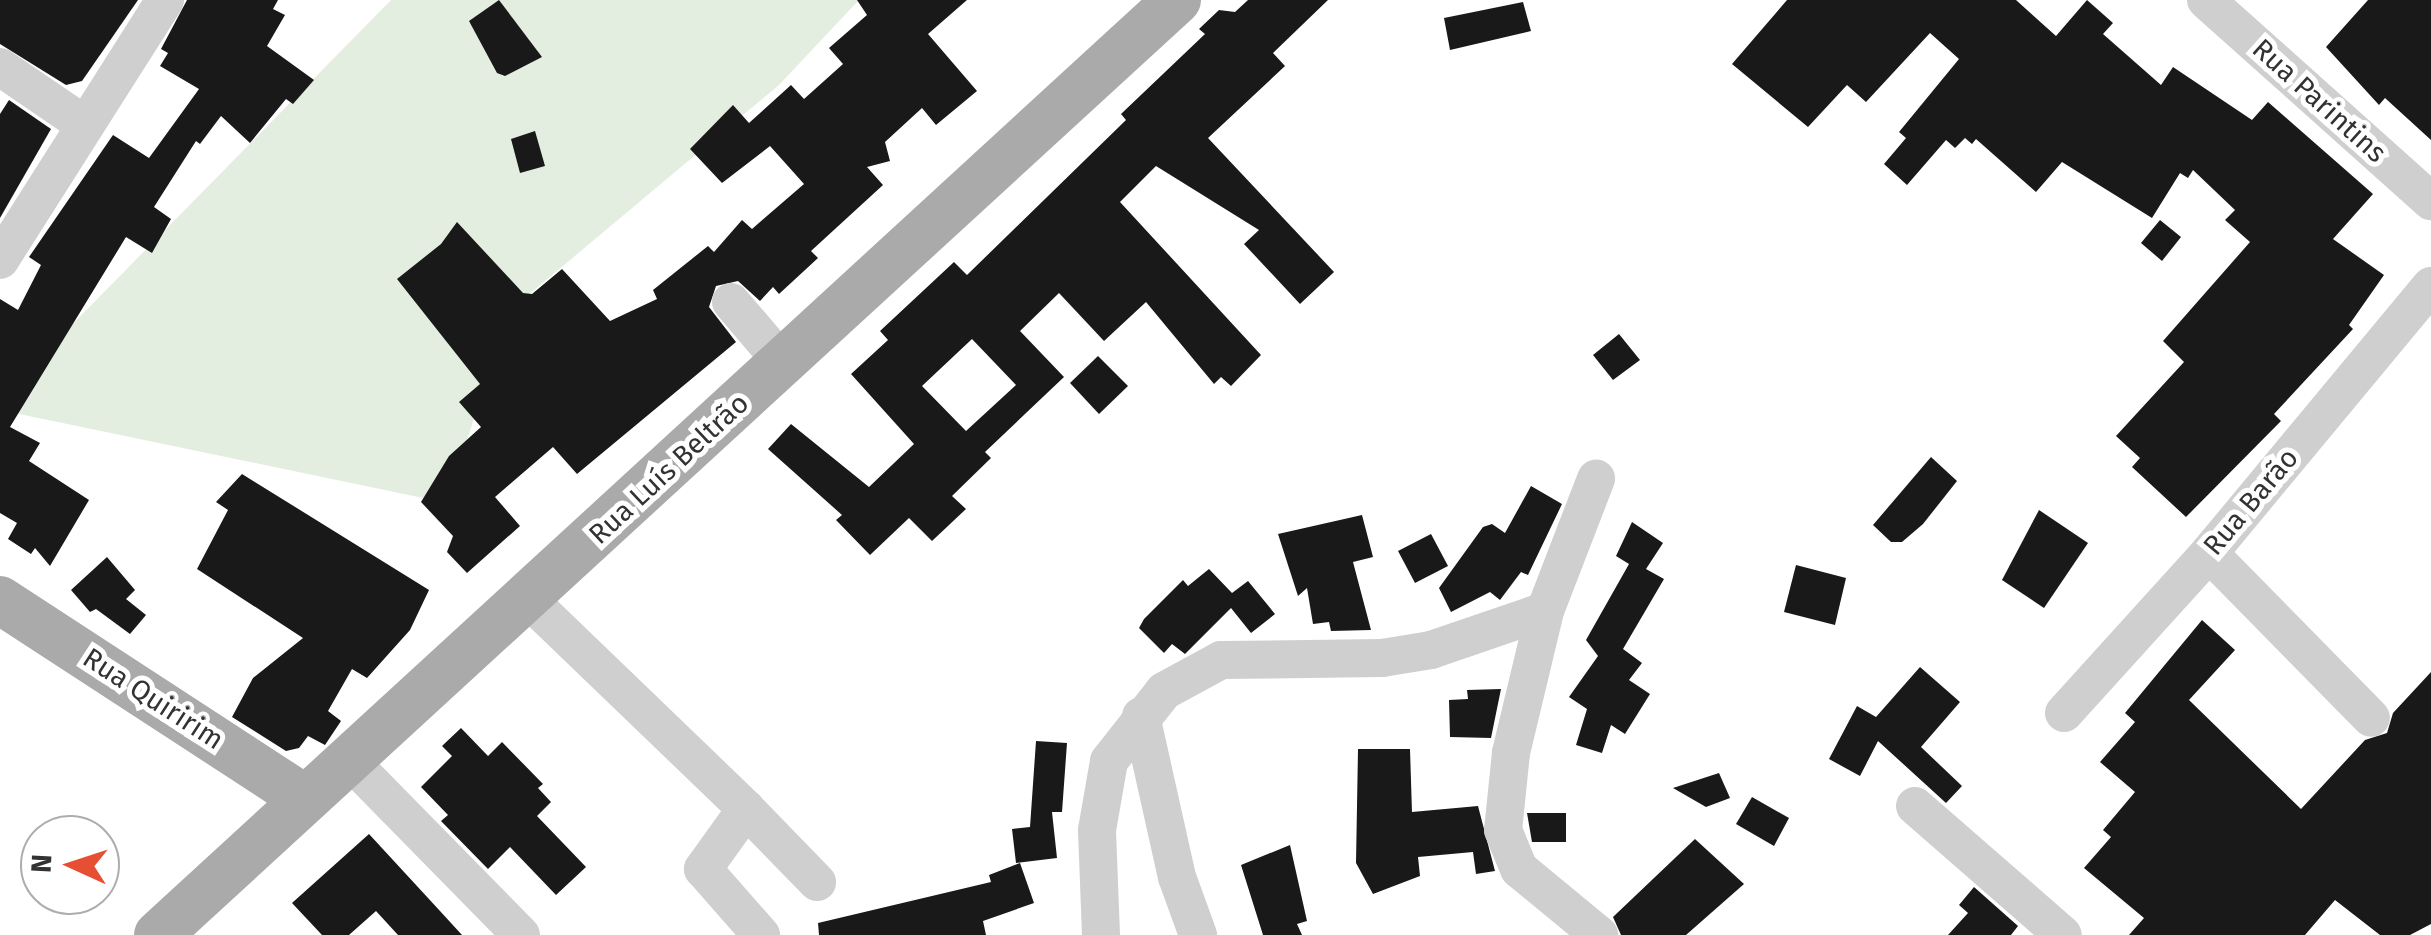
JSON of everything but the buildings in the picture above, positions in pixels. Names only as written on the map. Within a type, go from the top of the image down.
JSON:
[{"type":"main road","name":"Rua Luís Beltrão","points":[[160,934],[1177,0]]},
{"type":"main road","name":"Rua Quiririm","points":[[0,600],[306,799]]},
{"type":"street","points":[[0,260],[165,0]]},
{"type":"street","name":"Rua Parintins","points":[[2206,0],[2431,201]]},
{"type":"street","points":[[0,67],[85,125]]},
{"type":"street","name":"Rua Barão","points":[[2064,713],[2209,553],[2431,286]]},
{"type":"street","points":[[731,302],[783,363]]},
{"type":"street","points":[[1596,479],[1546,610],[1511,753],[1503,830],[1519,868],[1600,935]]},
{"type":"street","points":[[2209,553],[2371,718]]},
{"type":"street","points":[[528,599],[818,882]]},
{"type":"street","points":[[1101,935],[1097,830],[1109,761],[1164,691],[1221,660],[1382,658],[1431,650],[1546,610]]},
{"type":"street","points":[[1141,716],[1176,876],[1198,935]]},
{"type":"street","points":[[350,761],[521,935]]},
{"type":"street","points":[[1915,806],[2063,935]]},
{"type":"street","points":[[746,809],[703,869],[760,935]]},
{"type":"green space","points":[[391,0],[859,0],[779,85],[508,312],[447,503],[0,410],[0,398]]}]
